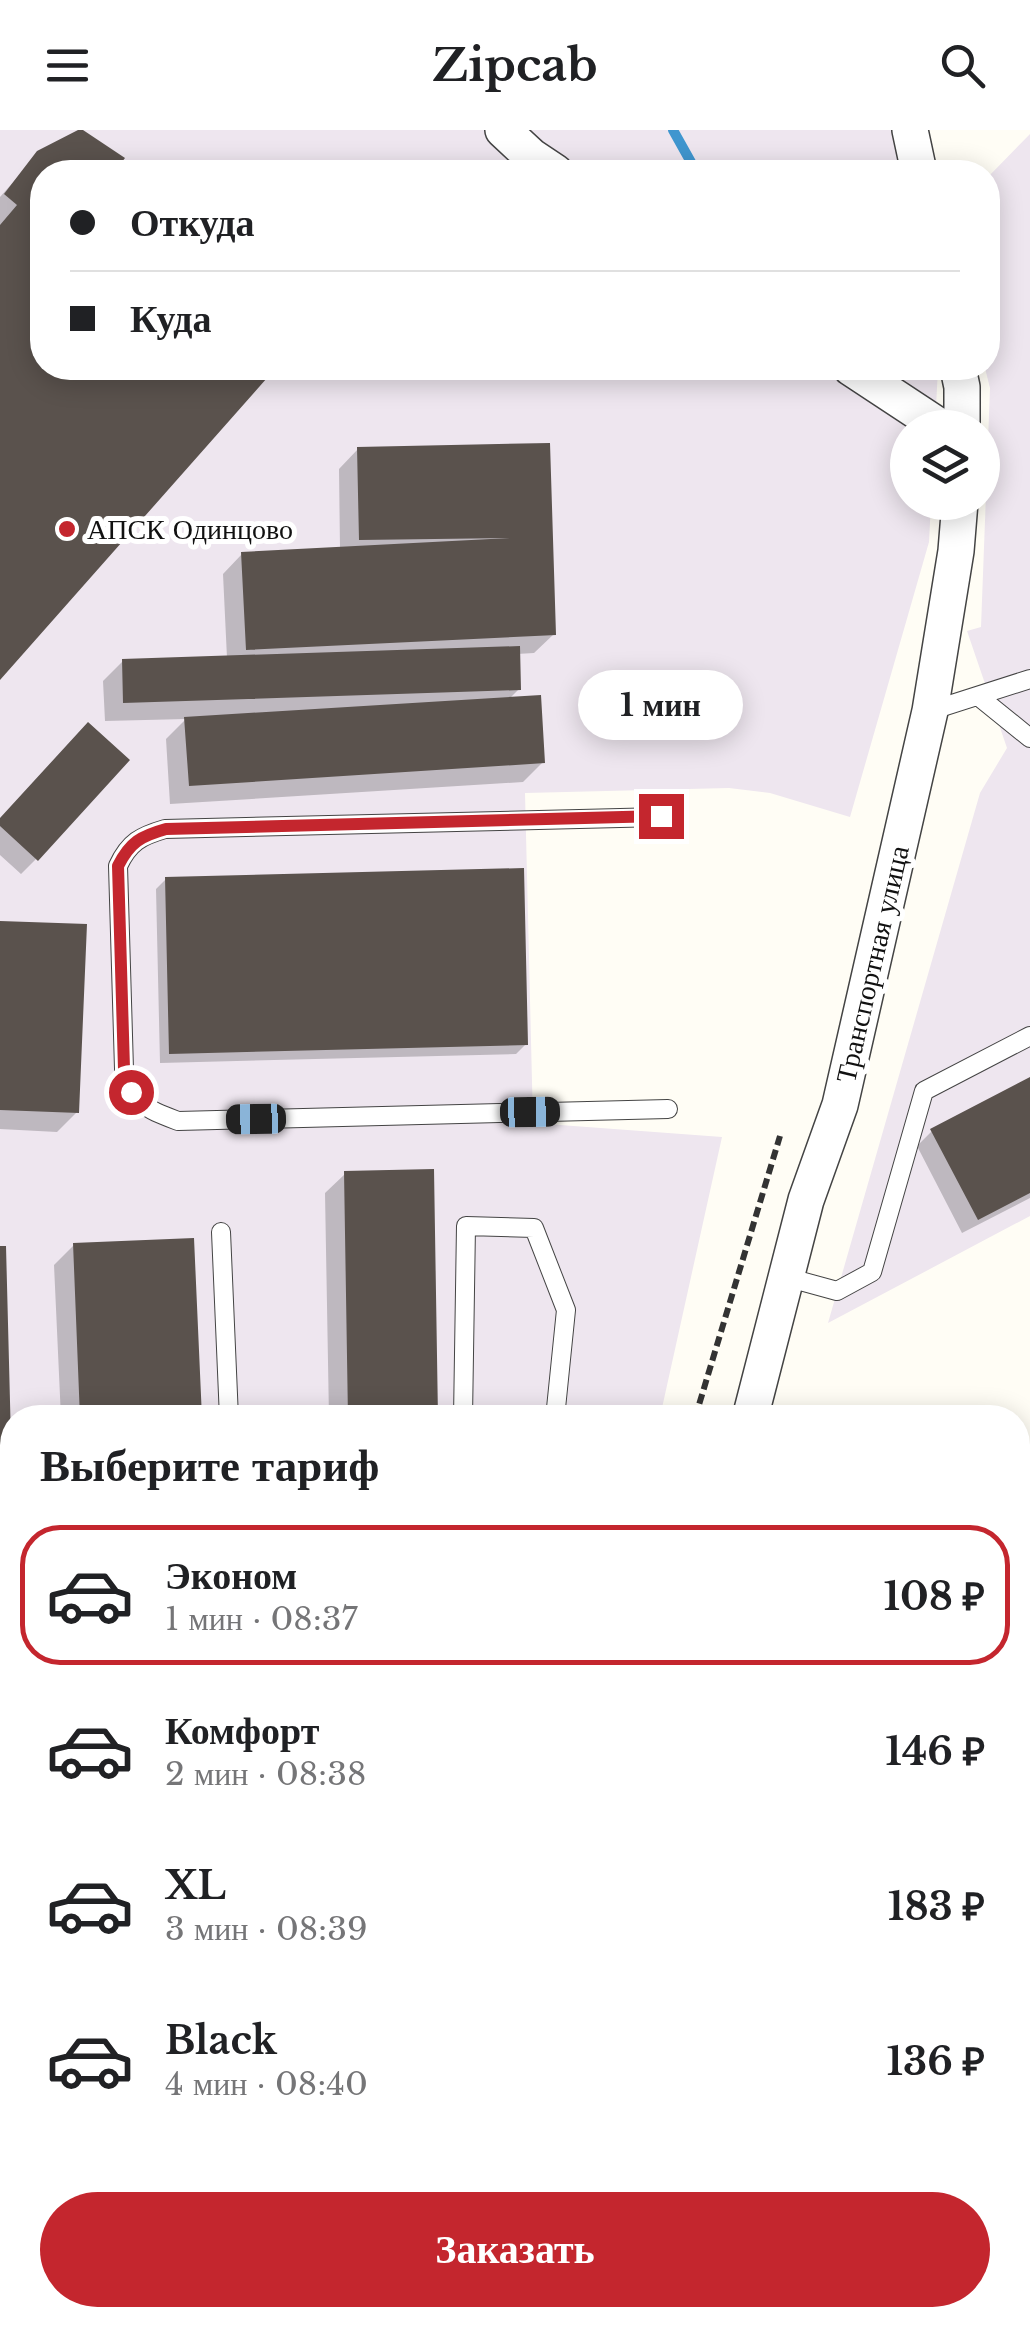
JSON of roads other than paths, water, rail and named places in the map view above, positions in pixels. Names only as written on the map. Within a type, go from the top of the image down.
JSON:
[{"type":"street","points":[[503,130],[536,160]]},
{"type":"street","points":[[910,130],[916,160]]},
{"type":"street","points":[[869,380],[915,410]]},
{"type":"street","points":[[961,380],[962,410]]},
{"type":"street","name":"Транспортная улица","points":[[753,1405],[806,1200],[840,1106],[930,711],[959,520]]},
{"type":"lane","points":[[930,711],[1030,679]]},
{"type":"lane","points":[[978,696],[1030,738]]},
{"type":"lane","points":[[661,816],[166,829],[140,836],[126,850],[118,866],[124,1069],[131,1092],[145,1109],[178,1121],[668,1109]]},
{"type":"lane","points":[[786,1277],[837,1291],[872,1272],[924,1090],[1030,1036]]},
{"type":"lane","points":[[462,1405],[466,1226],[534,1228],[566,1310],[556,1405]]},
{"type":"lane","points":[[221,1232],[228,1405]]},
{"type":"waterway","points":[[673,130],[690,160]]},
{"type":"place","name":"АПСК Одинцово","points":[[67,529]]}]
